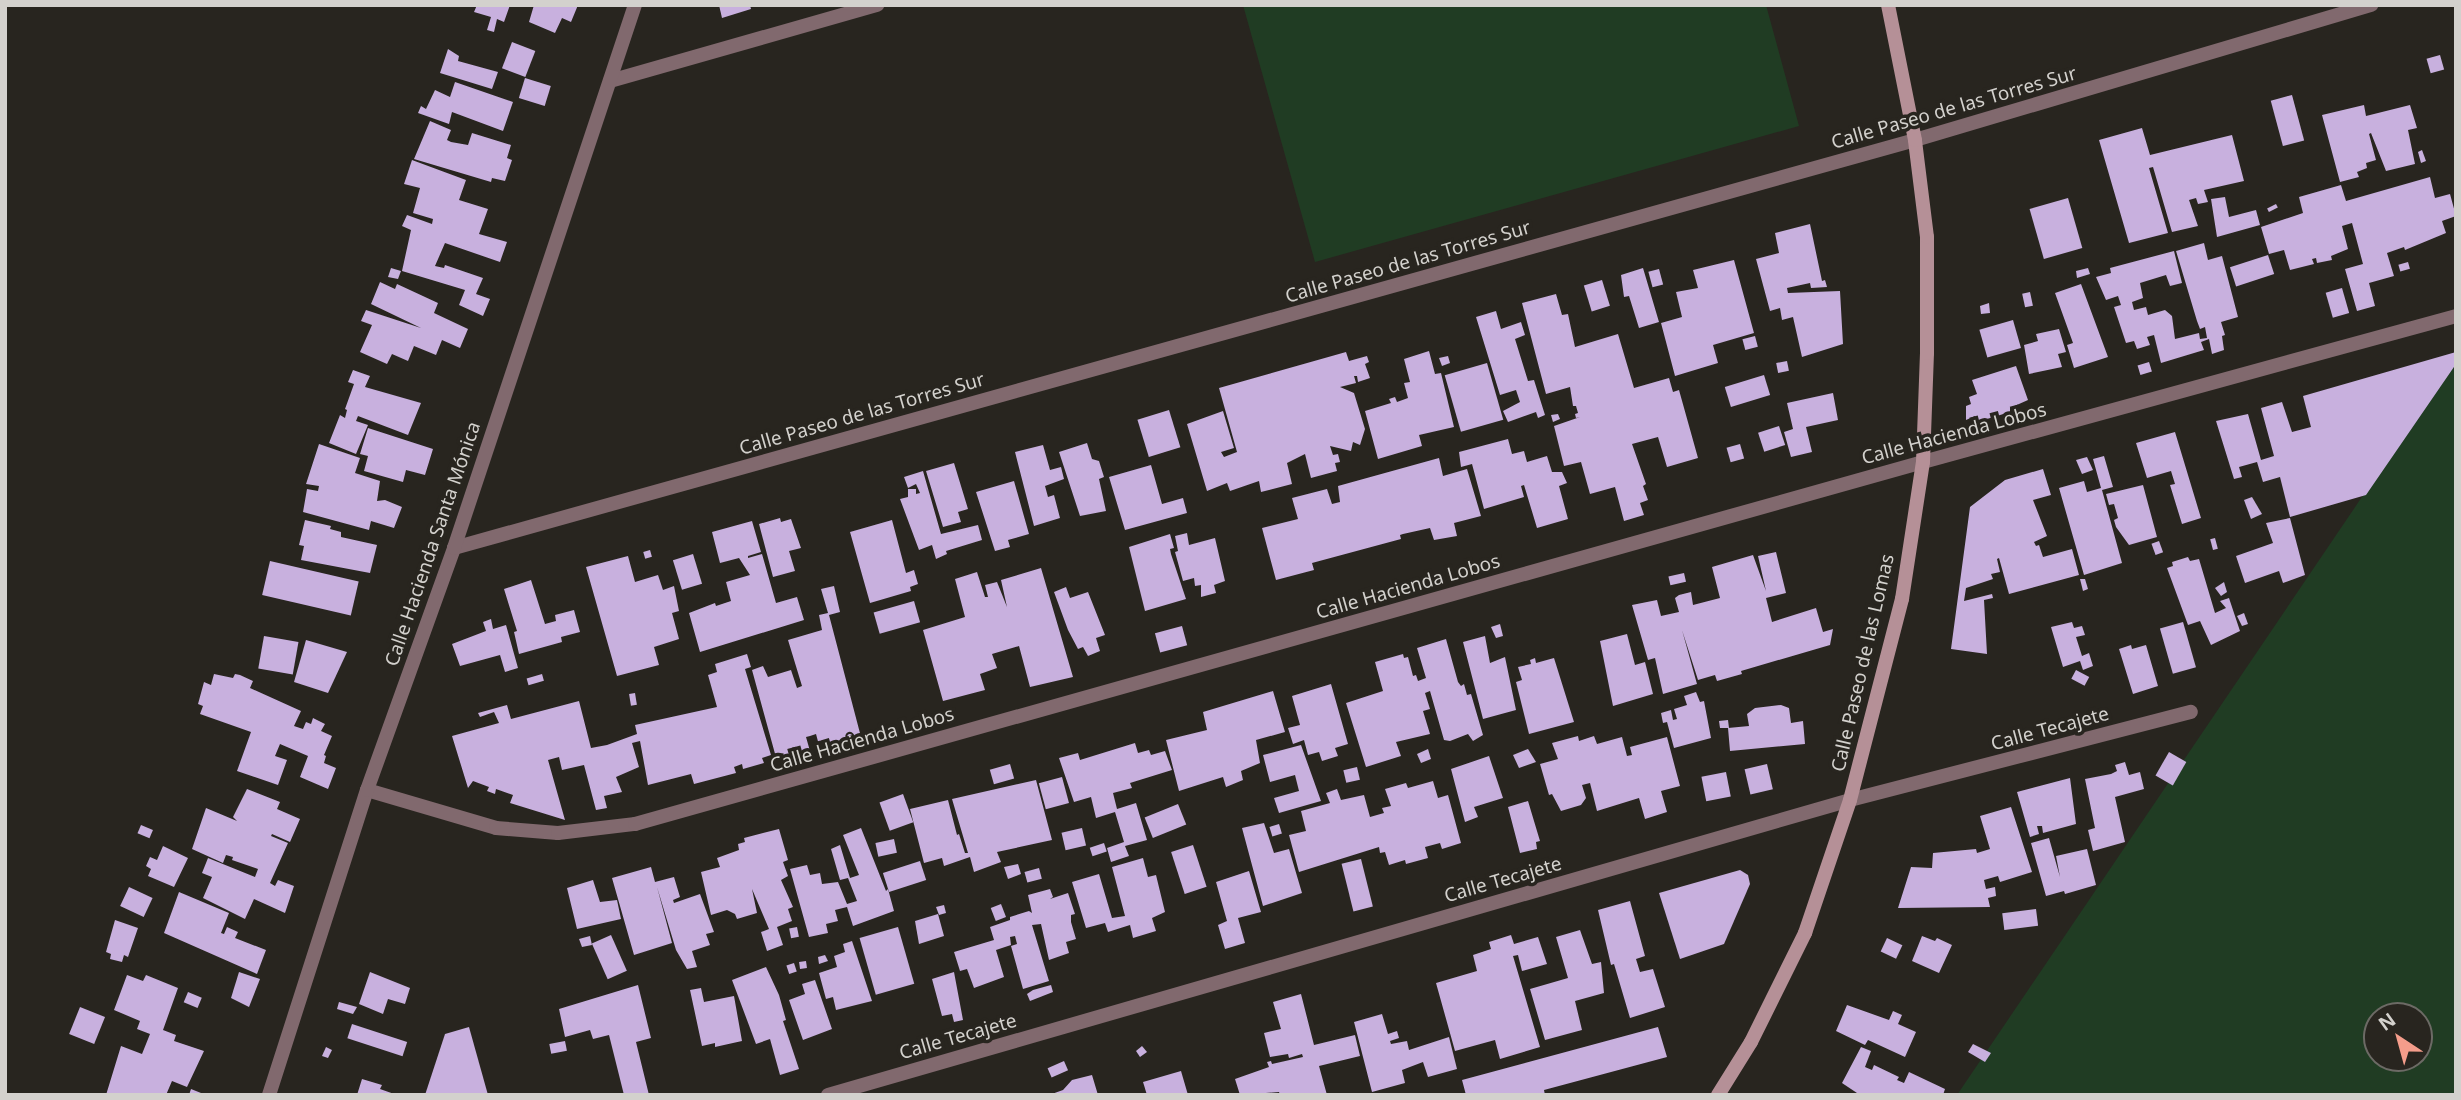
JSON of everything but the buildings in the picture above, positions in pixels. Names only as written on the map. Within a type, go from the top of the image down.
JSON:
[{"type":"main road","name":"Calle Paseo de las Lomas","points":[[1718,1095],[1751,1042],[1805,933],[1850,800],[1902,599],[1923,463],[1927,237],[1915,140],[1888,5]]},
{"type":"street","name":"Calle Hacienda Santa Mónica","points":[[269,1095],[367,790],[454,548],[635,5]]},
{"type":"street","points":[[610,81],[877,5]]},
{"type":"street","name":"Calle Paseo de las Torres Sur","points":[[454,548],[1915,140],[2371,5]]},
{"type":"street","name":"Calle Hacienda Lobos","points":[[367,790],[496,828],[558,833],[635,824],[1923,463],[2456,317]]},
{"type":"street","name":"Calle Tecajete","points":[[828,1095],[1850,800],[2191,712]]},
{"type":"green space","points":[[1243,5],[1766,5],[1799,126],[1315,262]]},
{"type":"green space","points":[[2456,358],[2456,1095],[1957,1095]]}]
